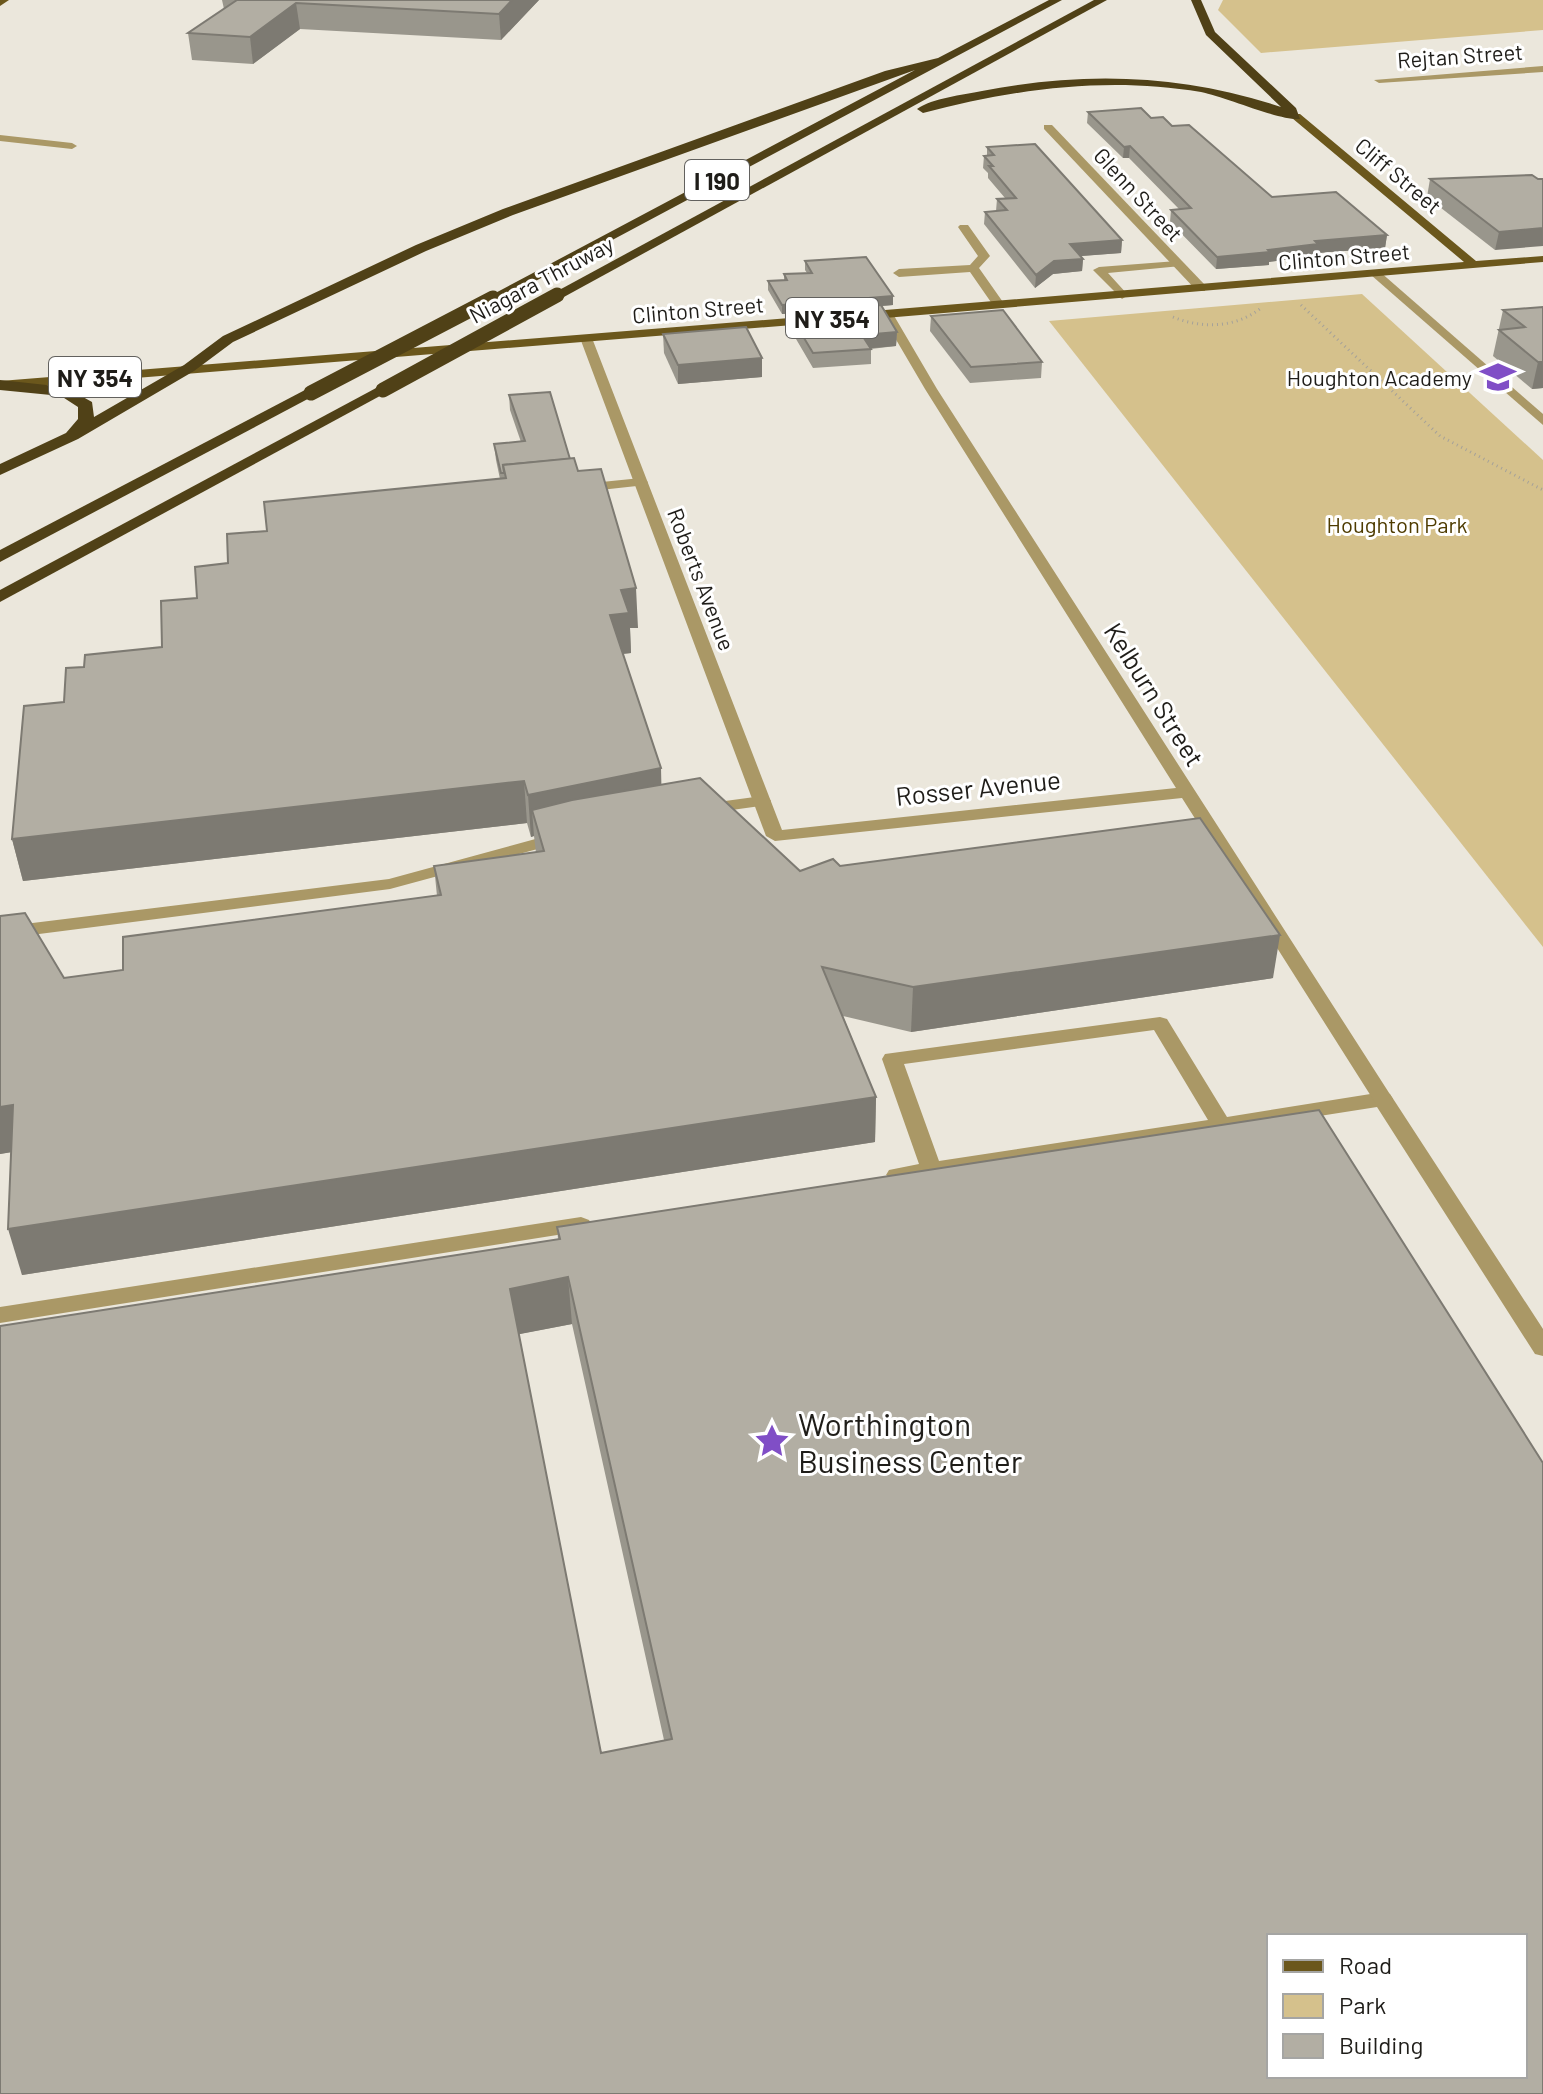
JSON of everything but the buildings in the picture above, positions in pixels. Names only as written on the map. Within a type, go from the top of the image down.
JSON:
[{"type":"highway","name":"Niagara Thruway","points":[[0,557],[1057,0]]},
{"type":"highway","name":"Niagara Thruway","points":[[0,597],[1102,0]]},
{"type":"highway","points":[[1196,0],[1210,33],[1276,92],[1296,116]]},
{"type":"highway","points":[[0,470],[72,436],[189,368],[228,339],[312,297],[508,212],[889,73],[941,61]]},
{"type":"highway","points":[[880,121],[1011,88],[1110,80],[1154,81],[1217,89],[1296,116]]},
{"type":"highway","points":[[0,385],[65,392],[86,405],[86,420],[72,436]]},
{"type":"main road","name":"Cliff Street","points":[[1296,116],[1474,265]]},
{"type":"main road","name":"Clinton Street","points":[[840,318],[1543,259]]},
{"type":"main road","name":"Clinton Street","points":[[0,385],[824,319]]},
{"type":"street","name":"Rejtan Street","points":[[1379,80],[1543,69]]},
{"type":"street","points":[[1529,70],[1543,79]]},
{"type":"street","name":"Glenn Street","points":[[1048,127],[1201,288]]},
{"type":"street","points":[[0,138],[72,146]]},
{"type":"street","points":[[899,273],[973,268],[984,256],[964,227]]},
{"type":"street","points":[[1122,295],[1099,270],[1177,264]]},
{"type":"street","points":[[973,268],[999,305]]},
{"type":"street","points":[[1375,273],[1543,421]]},
{"type":"street","name":"Kelburn Street","points":[[887,314],[1186,792],[1543,1348]]},
{"type":"street","name":"Roberts Avenue","points":[[586,338],[775,836]]},
{"type":"street","points":[[565,490],[641,482]]},
{"type":"street","name":"Rosser Avenue","points":[[775,836],[1186,792]]},
{"type":"street","points":[[683,812],[762,801]]},
{"type":"street","points":[[0,933],[361,889],[586,832]]},
{"type":"street","points":[[932,1170],[892,1059],[1160,1023],[1221,1124]]},
{"type":"street","points":[[869,1180],[1383,1099]]},
{"type":"street","points":[[0,1315],[600,1222]]},
{"type":"path","points":[[1277,282],[1440,436],[1543,490]]},
{"type":"path","points":[[1170,316],[1202,325],[1221,324],[1246,318],[1260,311],[1263,303]]},
{"type":"green space","points":[[1223,0],[1543,0],[1543,30],[1261,53],[1218,10]]},
{"type":"green space","name":"Houghton Park","points":[[1362,294],[1543,460],[1543,947],[1049,321]]},
{"type":"place","name":"Houghton Academy","points":[[1498,377]]},
{"type":"place","name":"Worthington Business Center","points":[[772,1441]]}]
